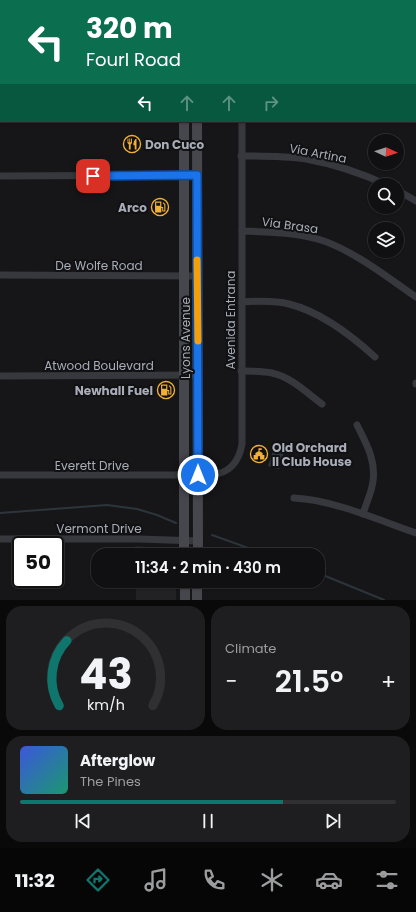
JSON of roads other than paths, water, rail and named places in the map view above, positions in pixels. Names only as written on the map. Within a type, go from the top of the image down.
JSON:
[{"type":"main road","name":"Lyons Avenue","points":[[184,122],[184,548]]},
{"type":"main road","points":[[191,122],[192,142],[197,160]]},
{"type":"main road","name":"Lyons Avenue","points":[[197,122],[198,548]]},
{"type":"main road","points":[[185,588],[185,600]]},
{"type":"main road","points":[[198,588],[198,600]]},
{"type":"street","name":"Avenida Entrana","points":[[185,476],[221,473],[233,466],[238,457],[242,444],[242,122]]},
{"type":"street","name":"Via Artina","points":[[241,156],[277,156],[305,159],[331,164],[371,178]]},
{"type":"street","points":[[0,176],[197,175]]},
{"type":"street","points":[[404,194],[416,202]]},
{"type":"street","name":"Via Brasa","points":[[242,231],[291,234],[324,241],[351,254],[416,297]]},
{"type":"street","name":"De Wolfe Road","points":[[0,276],[197,276]]},
{"type":"street","points":[[242,302],[266,301],[287,304],[305,310],[329,322],[366,348],[375,357]]},
{"type":"street","points":[[241,371],[273,373],[293,382],[322,404]]},
{"type":"street","name":"Atwood Boulevard","points":[[0,376],[198,375]]},
{"type":"street","points":[[357,425],[371,454],[373,468],[373,482],[363,514]]},
{"type":"street","name":"Everett Drive","points":[[0,475],[185,476]]},
{"type":"street","points":[[294,498],[312,499],[363,514],[416,533]]},
{"type":"street","name":"Vermont Drive","points":[[0,539],[198,541]]},
{"type":"waterway","points":[[0,513],[107,505],[137,509],[176,523]]},
{"type":"waterway","points":[[212,535],[248,548]]},
{"type":"waterway","points":[[325,576],[384,600]]},
{"type":"place","name":"Don Cuco","points":[[132,144]]},
{"type":"place","name":"Arco","points":[[160,207]]},
{"type":"place","name":"Newhall Fuel","points":[[166,390]]},
{"type":"place","name":"Old Orchard II Club House","points":[[259,454]]}]
